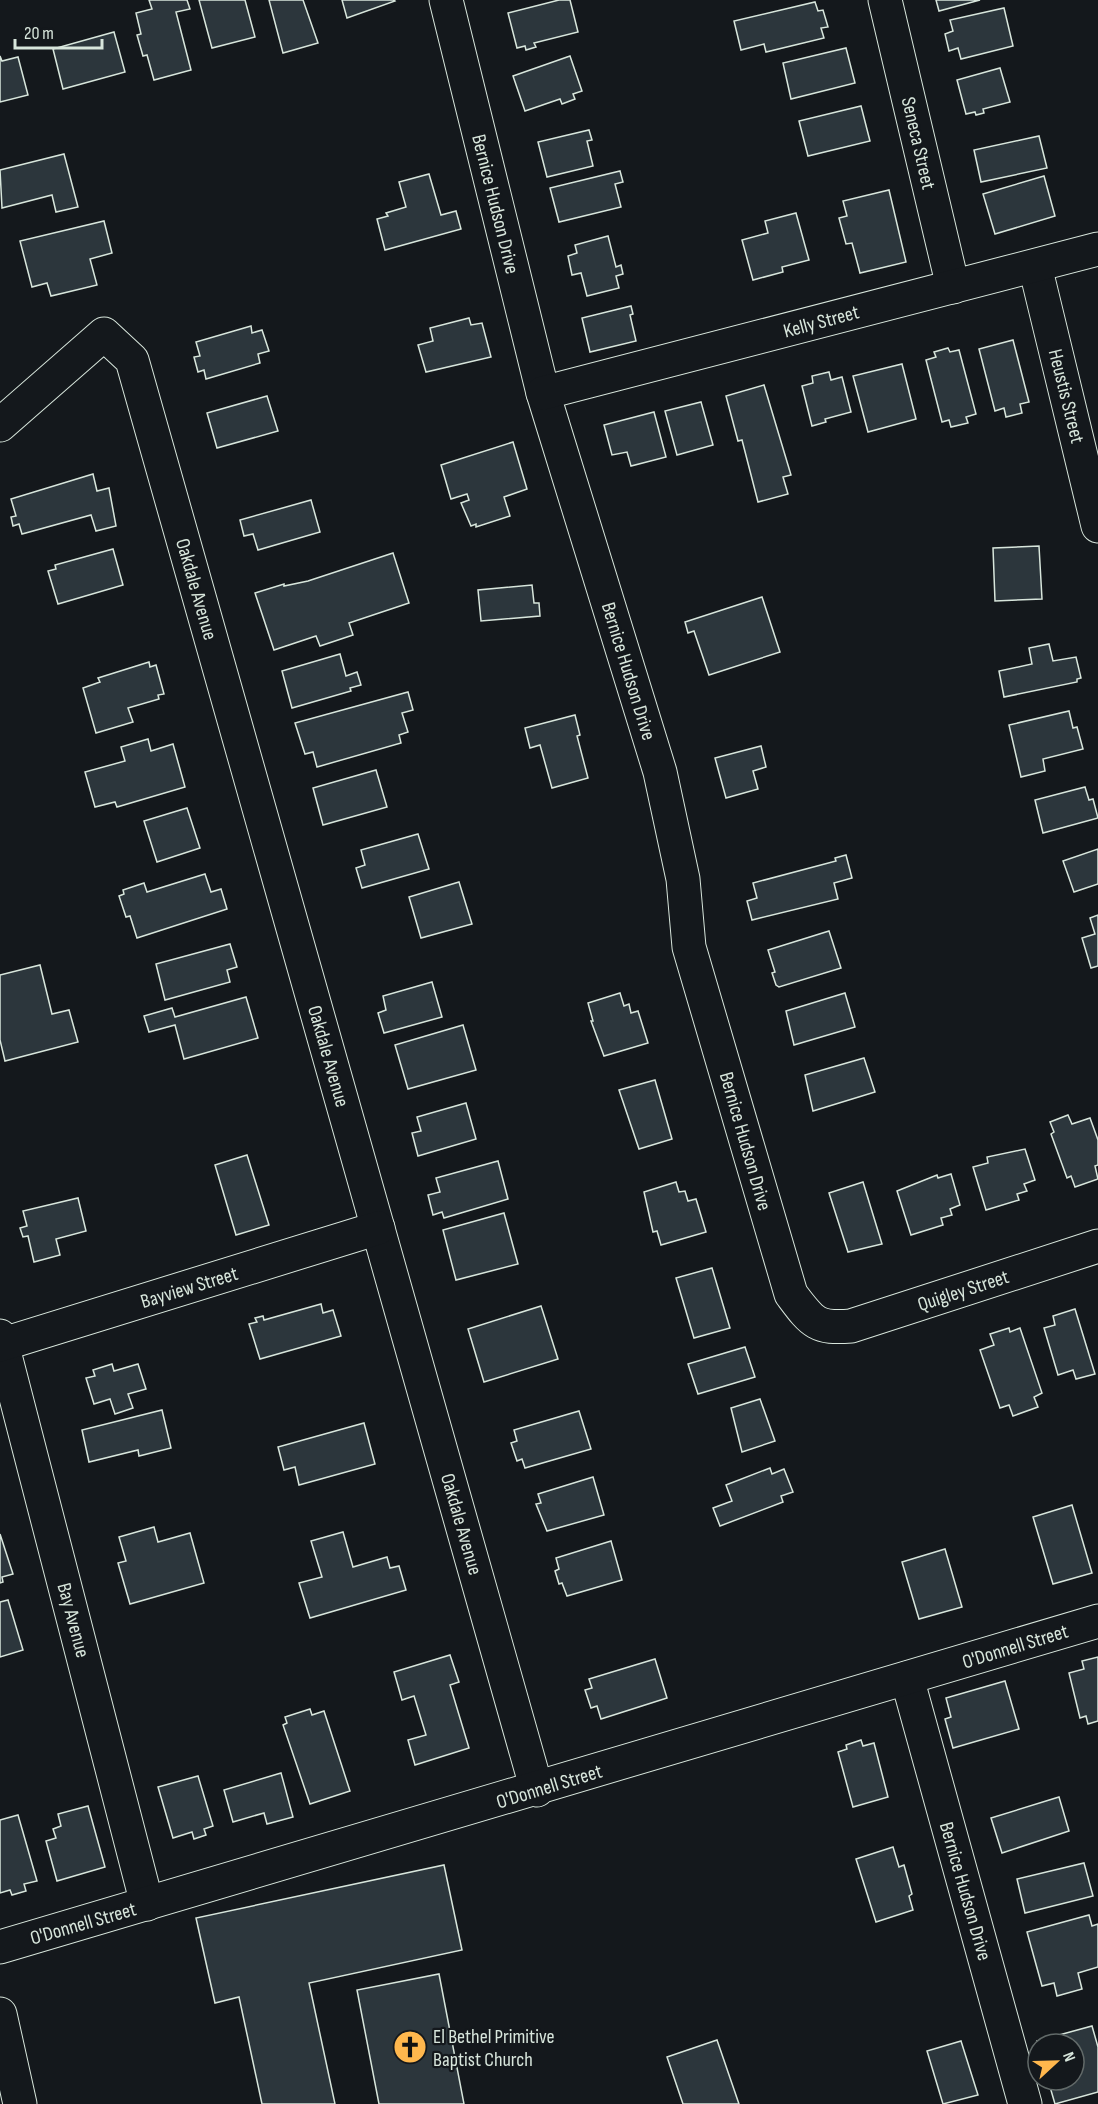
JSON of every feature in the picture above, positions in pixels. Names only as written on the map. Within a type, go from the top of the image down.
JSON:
[{"type":"street","name":"Bernice Hudson Drive","points":[[446,0],[543,393],[660,772],[683,879],[689,947],[791,1294],[807,1315],[827,1328]]},
{"type":"street","name":"Seneca Street","points":[[885,0],[953,287]]},
{"type":"street","name":"Kelly Street","points":[[543,393],[1098,249]]},
{"type":"street","name":"Heustis Street","points":[[1035,266],[1098,526]]},
{"type":"street","name":"Oakdale Avenue","points":[[0,425],[104,333],[132,360],[537,1790]]},
{"type":"street","name":"Bayview Street","points":[[1,1342],[378,1228]]},
{"type":"street","name":"Quigley Street","points":[[827,1328],[851,1326],[1098,1246]]},
{"type":"street","name":"Bay Avenue","points":[[1,1342],[147,1904]]},
{"type":"street","name":"O'Donnell Street","points":[[0,1947],[537,1790],[1098,1621]]},
{"type":"street","name":"Bernice Hudson Drive","points":[[907,1678],[1025,2104]]},
{"type":"street","points":[[0,2014],[20,2104]]},
{"type":"building","points":[[149,0],[187,0],[190,9],[176,12],[191,70],[154,80],[147,55],[143,56],[137,35],[141,34],[136,13],[152,9]]},
{"type":"building","points":[[199,0],[245,0],[255,37],[212,48]]},
{"type":"building","points":[[269,0],[303,0],[318,43],[283,53]]},
{"type":"building","points":[[342,0],[394,0],[395,1],[347,18]]},
{"type":"building","points":[[559,0],[570,0],[578,32],[534,43],[536,47],[526,50],[525,46],[517,48],[508,13]]},
{"type":"building","points":[[936,0],[980,0],[939,11]]},
{"type":"building","points":[[815,2],[818,11],[823,10],[828,27],[821,28],[824,38],[766,52],[764,44],[741,50],[734,21]]},
{"type":"building","points":[[1004,8],[1013,46],[961,59],[958,48],[949,51],[945,34],[953,31],[950,20]]},
{"type":"building","points":[[114,32],[125,72],[63,89],[53,49]]},
{"type":"building","points":[[846,48],[855,83],[791,99],[783,63]]},
{"type":"building","points":[[0,56],[2,61],[18,57],[28,95],[0,102]]},
{"type":"building","points":[[570,56],[582,91],[573,94],[575,99],[562,104],[560,99],[525,111],[513,76]]},
{"type":"building","points":[[1000,68],[1010,102],[983,109],[984,113],[966,114],[957,80]]},
{"type":"building","points":[[861,106],[870,141],[808,156],[799,121]]},
{"type":"building","points":[[589,130],[592,140],[587,141],[593,166],[547,177],[538,142]]},
{"type":"building","points":[[1039,136],[1047,168],[981,182],[974,150]]},
{"type":"building","points":[[64,154],[78,207],[56,212],[52,195],[2,208],[0,170]]},
{"type":"building","points":[[620,171],[623,182],[615,184],[621,207],[559,222],[550,188]]},
{"type":"building","points":[[429,174],[441,215],[456,211],[461,229],[385,250],[377,219],[388,216],[386,213],[406,207],[399,182]]},
{"type":"building","points":[[1044,176],[1055,216],[995,234],[983,194]]},
{"type":"building","points":[[889,190],[906,262],[860,273],[852,243],[846,244],[839,218],[847,216],[843,201]]},
{"type":"building","points":[[796,213],[809,260],[782,267],[783,272],[753,280],[742,240],[768,233],[765,221]]},
{"type":"building","points":[[104,221],[112,253],[90,259],[97,285],[51,296],[47,283],[32,287],[20,241]]},
{"type":"building","points":[[608,236],[616,267],[621,265],[623,274],[616,276],[619,288],[587,296],[581,273],[572,275],[568,256],[577,253],[575,245]]},
{"type":"building","points":[[631,306],[633,314],[630,315],[636,341],[590,352],[582,318]]},
{"type":"building","points":[[469,318],[471,325],[482,323],[491,357],[426,372],[418,345],[433,341],[430,328]]},
{"type":"building","points":[[251,326],[252,333],[262,330],[269,351],[258,354],[260,363],[206,379],[204,370],[198,372],[194,357],[200,356],[196,342]]},
{"type":"building","points":[[1013,340],[1029,402],[1020,404],[1022,413],[1006,417],[1004,408],[995,411],[979,349]]},
{"type":"building","points":[[948,348],[950,352],[959,350],[976,414],[966,417],[968,423],[951,427],[949,420],[942,422],[926,360],[936,357],[934,352]]},
{"type":"building","points":[[902,364],[916,419],[868,432],[853,376]]},
{"type":"building","points":[[829,372],[831,380],[842,377],[851,412],[825,419],[826,422],[812,426],[802,386],[813,383],[812,376]]},
{"type":"building","points":[[764,385],[791,475],[783,477],[788,494],[758,502],[742,440],[738,441],[726,396]]},
{"type":"building","points":[[267,396],[278,431],[217,448],[207,413]]},
{"type":"building","points":[[701,402],[713,445],[677,455],[665,411]]},
{"type":"building","points":[[654,412],[666,457],[631,466],[627,452],[612,455],[604,425]]},
{"type":"building","points":[[513,442],[527,489],[504,497],[510,516],[476,527],[476,524],[471,526],[461,503],[469,500],[467,494],[451,499],[441,465]]},
{"type":"building","points":[[93,474],[97,491],[109,488],[116,526],[96,531],[91,515],[22,534],[19,524],[13,526],[11,517],[16,516],[11,499]]},
{"type":"building","points":[[311,500],[320,532],[258,550],[253,534],[244,536],[240,520]]},
{"type":"building","points":[[1039,546],[1042,599],[995,601],[993,548]]},
{"type":"building","points":[[113,549],[123,585],[58,604],[48,571],[56,569],[55,565]]},
{"type":"building","points":[[393,553],[409,603],[349,623],[353,635],[320,646],[316,636],[274,650],[255,593],[284,584],[284,586],[308,581]]},
{"type":"building","points":[[532,585],[534,603],[539,603],[540,616],[481,621],[478,590]]},
{"type":"building","points":[[762,597],[780,652],[709,675],[694,631],[688,633],[685,622]]},
{"type":"building","points":[[1049,644],[1053,661],[1076,657],[1081,678],[1077,679],[1077,682],[1004,697],[999,671],[1032,664],[1029,648]]},
{"type":"building","points":[[340,654],[346,676],[357,672],[361,685],[350,688],[351,691],[292,708],[282,671]]},
{"type":"building","points":[[149,662],[150,667],[156,665],[164,694],[158,695],[159,699],[128,708],[133,722],[96,733],[83,688],[100,682],[98,678]]},
{"type":"building","points":[[408,692],[413,710],[402,713],[408,732],[399,735],[401,743],[317,767],[313,752],[305,754],[295,723]]},
{"type":"building","points":[[1069,711],[1073,728],[1077,727],[1083,749],[1043,759],[1045,771],[1021,777],[1009,725]]},
{"type":"building","points":[[575,715],[580,735],[577,736],[588,778],[552,788],[540,745],[530,748],[525,728]]},
{"type":"building","points":[[148,739],[151,751],[173,744],[185,787],[117,807],[115,802],[95,807],[85,772],[125,761],[121,747]]},
{"type":"building","points":[[761,746],[766,767],[753,771],[758,789],[726,798],[715,758]]},
{"type":"building","points":[[376,770],[387,807],[323,825],[313,788]]},
{"type":"building","points":[[1085,787],[1089,800],[1093,799],[1098,818],[1043,833],[1035,800]]},
{"type":"building","points":[[187,808],[200,848],[157,862],[144,821]]},
{"type":"building","points":[[418,834],[429,869],[362,888],[356,868],[365,865],[361,850]]},
{"type":"building","points":[[1098,849],[1098,884],[1074,892],[1063,861]]},
{"type":"building","points":[[846,855],[852,878],[834,883],[838,899],[752,920],[747,901],[757,898],[753,883],[836,861],[835,858]]},
{"type":"building","points":[[205,874],[211,892],[221,889],[227,909],[137,938],[130,916],[126,917],[119,896],[124,894],[123,890],[144,883],[147,892]]},
{"type":"building","points":[[459,882],[472,924],[421,938],[409,897]]},
{"type":"building","points":[[1098,915],[1098,966],[1091,968],[1082,938],[1095,934],[1090,918]]},
{"type":"building","points":[[829,931],[841,968],[779,987],[776,985],[772,973],[775,972],[768,950]]},
{"type":"building","points":[[230,944],[237,967],[227,970],[230,982],[165,1000],[156,964]]},
{"type":"building","points":[[40,965],[52,1014],[69,1010],[78,1042],[5,1061],[0,1040],[0,975]]},
{"type":"building","points":[[432,982],[442,1017],[384,1033],[378,1013],[386,1010],[383,996]]},
{"type":"building","points":[[620,993],[624,1006],[629,1004],[631,1013],[638,1011],[648,1043],[604,1056],[591,1021],[593,1021],[588,1003]]},
{"type":"building","points":[[845,993],[855,1027],[794,1045],[786,1011]]},
{"type":"building","points":[[246,997],[258,1038],[184,1059],[175,1025],[149,1032],[144,1016],[172,1008],[175,1017]]},
{"type":"building","points":[[463,1025],[476,1070],[408,1089],[395,1045]]},
{"type":"building","points":[[864,1058],[875,1092],[813,1111],[805,1075]]},
{"type":"building","points":[[655,1080],[672,1139],[639,1149],[619,1090]]},
{"type":"building","points":[[466,1103],[476,1139],[418,1156],[412,1133],[421,1131],[417,1117]]},
{"type":"building","points":[[1068,1115],[1072,1124],[1090,1118],[1098,1140],[1098,1165],[1095,1166],[1098,1179],[1075,1187],[1071,1176],[1067,1178],[1051,1134],[1054,1132],[1050,1122]]},
{"type":"building","points":[[1025,1149],[1035,1180],[1024,1184],[1027,1191],[1017,1194],[1019,1200],[986,1210],[973,1167],[988,1163],[987,1157]]},
{"type":"building","points":[[247,1155],[269,1225],[236,1235],[215,1165]]},
{"type":"building","points":[[498,1161],[508,1199],[444,1218],[442,1212],[433,1215],[428,1195],[440,1192],[436,1178]]},
{"type":"building","points":[[951,1174],[960,1205],[950,1209],[952,1215],[941,1218],[943,1225],[911,1235],[897,1191],[937,1175],[938,1178]]},
{"type":"building","points":[[676,1182],[679,1192],[685,1191],[688,1201],[696,1199],[706,1232],[661,1245],[657,1231],[653,1232],[644,1192]]},
{"type":"building","points":[[863,1182],[882,1244],[848,1252],[829,1193]]},
{"type":"building","points":[[78,1198],[86,1231],[56,1239],[60,1255],[34,1262],[28,1236],[23,1237],[20,1228],[27,1226],[23,1211]]},
{"type":"building","points":[[504,1213],[518,1264],[456,1280],[443,1230]]},
{"type":"building","points":[[712,1268],[730,1328],[694,1338],[676,1278]]},
{"type":"building","points":[[321,1304],[323,1313],[333,1310],[341,1336],[260,1359],[249,1324],[257,1322],[255,1318],[263,1316],[264,1320]]},
{"type":"building","points":[[541,1306],[558,1359],[484,1382],[468,1329]]},
{"type":"building","points":[[1075,1309],[1095,1374],[1076,1379],[1073,1370],[1058,1375],[1044,1328],[1055,1325],[1053,1316]]},
{"type":"building","points":[[1009,1328],[1010,1332],[1020,1328],[1042,1393],[1034,1397],[1038,1407],[1013,1416],[1009,1405],[1000,1408],[980,1350],[994,1345],[990,1334]]},
{"type":"building","points":[[745,1347],[755,1377],[698,1394],[688,1364]]},
{"type":"building","points":[[112,1364],[114,1371],[138,1364],[146,1389],[128,1394],[133,1408],[115,1414],[110,1399],[94,1404],[86,1378],[95,1376],[93,1370]]},
{"type":"building","points":[[760,1399],[775,1441],[742,1452],[731,1408]]},
{"type":"building","points":[[162,1410],[171,1448],[139,1456],[138,1450],[89,1462],[82,1430]]},
{"type":"building","points":[[579,1411],[591,1449],[525,1468],[522,1459],[517,1461],[511,1443],[517,1441],[514,1430]]},
{"type":"building","points":[[364,1423],[375,1464],[299,1485],[295,1467],[284,1470],[278,1447]]},
{"type":"building","points":[[770,1468],[772,1474],[784,1469],[793,1492],[781,1496],[783,1502],[720,1526],[713,1508],[732,1501],[726,1485]]},
{"type":"building","points":[[593,1477],[604,1515],[547,1531],[536,1504],[541,1503],[538,1494]]},
{"type":"building","points":[[1072,1505],[1092,1573],[1053,1584],[1033,1517]]},
{"type":"building","points":[[154,1527],[158,1542],[190,1533],[204,1583],[130,1604],[118,1563],[126,1561],[119,1537]]},
{"type":"building","points":[[343,1532],[353,1567],[387,1557],[390,1568],[399,1566],[406,1590],[310,1618],[299,1583],[322,1577],[311,1541]]},
{"type":"building","points":[[0,1534],[13,1574],[2,1577],[3,1582],[0,1583]]},
{"type":"building","points":[[611,1541],[622,1580],[567,1596],[562,1583],[559,1584],[555,1571],[559,1569],[556,1558]]},
{"type":"building","points":[[945,1549],[962,1607],[919,1619],[902,1562]]},
{"type":"building","points":[[8,1600],[23,1650],[0,1657],[0,1602]]},
{"type":"building","points":[[450,1655],[459,1682],[450,1685],[469,1748],[415,1765],[408,1740],[426,1735],[414,1696],[402,1700],[394,1672]]},
{"type":"building","points":[[1098,1657],[1098,1721],[1088,1724],[1086,1716],[1080,1718],[1069,1673],[1084,1669],[1082,1661]]},
{"type":"building","points":[[655,1659],[667,1698],[601,1719],[597,1706],[591,1708],[585,1690],[592,1688],[589,1679]]},
{"type":"building","points":[[1005,1681],[1019,1729],[953,1748],[945,1719],[951,1717],[946,1698]]},
{"type":"building","points":[[310,1709],[312,1715],[324,1711],[350,1791],[310,1804],[283,1725],[287,1723],[285,1717]]},
{"type":"building","points":[[861,1740],[863,1746],[874,1743],[888,1797],[853,1807],[838,1752],[847,1749],[846,1745]]},
{"type":"building","points":[[281,1773],[293,1817],[267,1824],[264,1813],[233,1822],[224,1790]]},
{"type":"building","points":[[198,1776],[213,1826],[204,1829],[206,1835],[194,1839],[192,1832],[173,1838],[158,1787]]},
{"type":"building","points":[[1059,1797],[1069,1831],[1002,1853],[991,1818]]},
{"type":"building","points":[[88,1806],[105,1867],[57,1881],[46,1841],[56,1838],[53,1829],[61,1826],[58,1814]]},
{"type":"building","points":[[18,1815],[37,1881],[24,1884],[26,1891],[12,1895],[10,1890],[0,1893],[0,1820]]},
{"type":"building","points":[[893,1847],[899,1867],[904,1865],[912,1894],[909,1896],[913,1910],[876,1922],[856,1859]]},
{"type":"building","points":[[1084,1863],[1093,1896],[1025,1913],[1017,1879]]},
{"type":"building","points":[[444,1865],[462,1950],[309,1983],[335,2104],[262,2104],[239,1997],[215,2003],[196,1918]]},
{"type":"building","points":[[1089,1915],[1092,1926],[1098,1924],[1098,1967],[1078,1973],[1082,1989],[1057,1996],[1054,1983],[1042,1986],[1027,1932]]},
{"type":"building","name":"El Bethel Primitive Baptist Church","points":[[439,1974],[464,2104],[379,2104],[357,1990]]},
{"type":"building","points":[[1092,2026],[1098,2047],[1098,2092],[1055,2104],[1052,2092],[1086,2092],[1086,2032],[1070,2032]]},
{"type":"building","points":[[717,2040],[739,2104],[683,2104],[667,2057]]},
{"type":"building","points":[[961,2041],[978,2095],[943,2104],[927,2051]]},
{"type":"place","name":"El Bethel Primitive Baptist Church","points":[[410,2047]]}]
